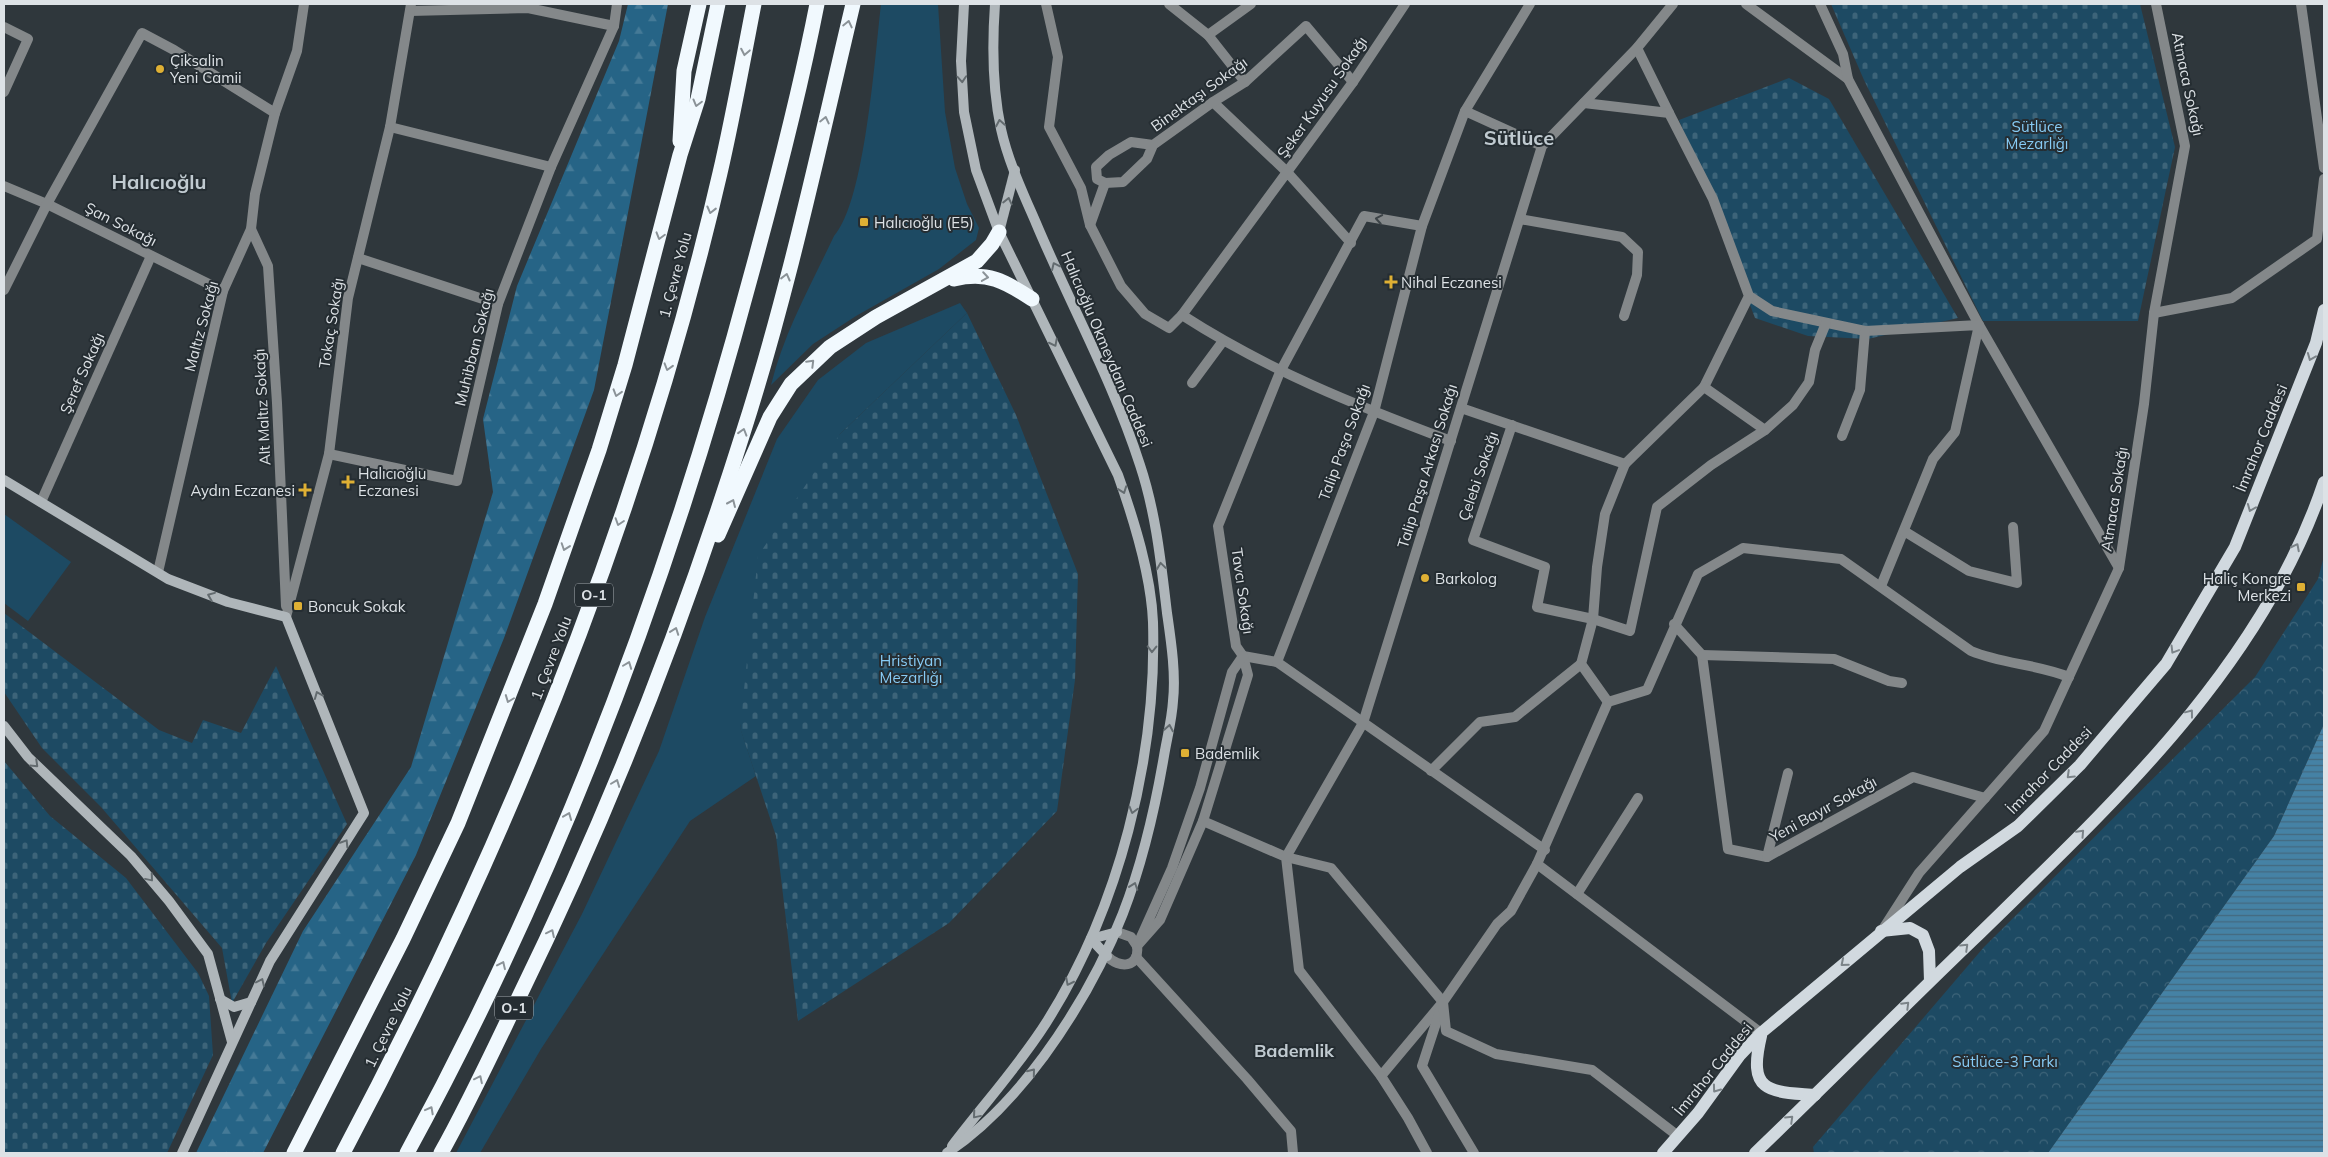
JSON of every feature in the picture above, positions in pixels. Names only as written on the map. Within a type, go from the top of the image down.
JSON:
[{"type":"highway","points":[[680,155],[684,71],[699,4]]},
{"type":"highway","points":[[294,1153],[403,939],[458,823],[546,604],[599,450],[625,365],[680,155],[698,99],[718,4]]},
{"type":"highway","name":"1. Çevre Yolu","points":[[344,1153],[381,1082],[474,889],[533,751],[598,584],[684,314],[720,173],[754,4]]},
{"type":"highway","name":"O-1","points":[[406,1153],[462,1048],[545,872],[633,652],[677,525],[725,372],[805,65],[817,4]]},
{"type":"highway","points":[[694,578],[744,432],[774,324],[853,4]]},
{"type":"highway","points":[[694,578],[726,516],[770,417],[792,384],[830,347],[876,318],[977,261],[992,244],[999,232]]},
{"type":"highway","points":[[938,284],[964,277],[985,275],[1013,286],[1032,299]]},
{"type":"highway","name":"O-1","points":[[441,1153],[561,912],[638,730],[694,578]]},
{"type":"main road","name":"Halıcıoğlu Okmeydanı Caddesi","points":[[947,1153],[1004,1083],[1046,1023],[1091,939],[1104,905],[1137,794],[1150,702],[1152,621],[1139,543],[1132,513],[1118,475],[999,232],[976,170],[964,112],[961,61],[964,4]]},
{"type":"main road","name":"Halıcıoğlu Okmeydanı Caddesi","points":[[947,1153],[973,1136],[1032,1072],[1065,1027],[1107,956],[1118,932],[1138,873],[1157,799],[1174,699],[1170,637],[1153,511],[1140,466],[1120,411],[1085,330],[1052,261],[1015,170],[1002,131],[994,84],[992,44],[995,4]]},
{"type":"main road","points":[[999,232],[1015,170]]},
{"type":"main road","name":"İmrahor Caddesi","points":[[1663,1153],[1698,1113],[1740,1056],[1761,1033],[1960,867],[2018,826],[2080,765],[2166,664],[2235,547],[2316,343],[2324,310]]},
{"type":"main road","points":[[4,480],[168,578],[228,602],[286,617],[364,813],[270,961],[182,1153]]},
{"type":"main road","points":[[1755,1153],[2070,845],[2175,734],[2260,620],[2314,512],[2324,482]]},
{"type":"main road","points":[[4,726],[28,757],[131,856],[169,901],[208,954],[232,1042]]},
{"type":"main road","points":[[1881,932],[1910,928],[1923,935],[1929,952],[1930,981]]},
{"type":"main road","points":[[1107,956],[1091,939],[1118,932]]},
{"type":"main road","points":[[220,1000],[234,1007],[251,1002]]},
{"type":"main road","points":[[1761,1033],[1755,1059],[1755,1069],[1763,1083],[1774,1092],[1815,1095]]},
{"type":"street","name":"Maltız Sokağı","points":[[158,572],[223,291],[251,229],[255,194],[276,113],[297,51],[304,4]]},
{"type":"street","name":"Muhibban Sokağı","points":[[329,454],[457,481],[498,304],[551,167],[614,26],[617,4]]},
{"type":"street","points":[[1046,4],[1058,58],[1049,127],[1081,188],[1090,225],[1121,286],[1145,314],[1169,328],[1182,315],[1288,172],[1351,243]]},
{"type":"street","points":[[1169,4],[1208,34],[1245,82]]},
{"type":"street","points":[[1208,34],[1251,4]]},
{"type":"street","name":"Şeker Kuyusu Sokağı","points":[[1213,102],[1288,172],[1353,82],[1405,4]]},
{"type":"street","points":[[1530,4],[1465,111],[1542,146]]},
{"type":"street","name":"Talip Paşa Arkası Sokağı","points":[[1286,857],[1363,722],[1542,146],[1637,48],[1673,4]]},
{"type":"street","points":[[1746,4],[1848,78]]},
{"type":"street","points":[[1820,4],[1842,54],[1848,78],[1979,325],[2119,568]]},
{"type":"street","name":"Atmaca Sokağı","points":[[1881,932],[1919,873],[2044,731],[2119,568],[2144,404],[2154,313],[2185,146],[2156,4]]},
{"type":"street","points":[[2301,4],[2324,168]]},
{"type":"street","points":[[410,8],[528,8],[614,26]]},
{"type":"street","name":"Tokaç Sokağı","points":[[286,617],[329,454],[348,298],[390,127],[410,8]]},
{"type":"street","name":"Binektaşı Sokağı","points":[[1153,145],[1131,142],[1109,155],[1096,167],[1097,178],[1105,184],[1123,182],[1147,159],[1153,145],[1213,102],[1245,82],[1306,26],[1353,82]]},
{"type":"street","points":[[4,27],[28,39],[4,92]]},
{"type":"street","points":[[4,290],[46,204],[142,33],[174,50],[276,113]]},
{"type":"street","points":[[1637,48],[1713,199],[1749,296],[1772,310],[1865,332],[1979,325]]},
{"type":"street","points":[[1584,103],[1670,113]]},
{"type":"street","name":"Talip Paşa Sokağı","points":[[1277,662],[1374,412],[1422,226],[1465,111]]},
{"type":"street","points":[[390,127],[551,167]]},
{"type":"street","points":[[2154,313],[2232,298],[2321,236],[2324,179]]},
{"type":"street","points":[[1090,225],[1105,184]]},
{"type":"street","name":"Şan Sokağı","points":[[4,186],[46,204],[223,291]]},
{"type":"street","name":"Tavcı Sokağı","points":[[1137,946],[1160,920],[1203,821],[1248,675],[1243,656],[1236,646],[1218,526],[1280,372],[1364,216],[1422,226]]},
{"type":"street","points":[[1520,219],[1622,237],[1638,252],[1637,275],[1624,316]]},
{"type":"street","name":"Alt Maltız Sokağı","points":[[251,229],[268,266],[277,403],[286,617]]},
{"type":"street","name":"Şeref Sokağı","points":[[41,502],[151,256]]},
{"type":"street","points":[[358,258],[498,304]]},
{"type":"street","points":[[1431,771],[1480,722],[1515,717],[1581,664],[1593,619],[1596,567],[1605,514],[1625,464],[1704,387],[1749,296]]},
{"type":"street","points":[[1182,315],[1223,341],[1280,372],[1374,412],[1451,441]]},
{"type":"street","points":[[1593,619],[1630,631],[1657,507],[1711,465],[1765,430],[1793,405],[1809,382],[1815,350],[1826,323]]},
{"type":"street","points":[[1881,586],[1933,459],[1956,432],[1979,325]]},
{"type":"street","points":[[1842,436],[1860,390],[1865,332]]},
{"type":"street","points":[[1192,383],[1223,341]]},
{"type":"street","points":[[1704,387],[1765,430]]},
{"type":"street","points":[[1461,408],[1625,464]]},
{"type":"street","name":"Çelebi Sokağı","points":[[1512,425],[1472,540],[1545,567],[1537,607],[1593,619]]},
{"type":"street","points":[[1904,531],[1968,571],[2017,583],[2013,527]]},
{"type":"street","points":[[1381,1076],[1443,1002],[1497,924],[1511,911],[1544,850],[1608,702],[1647,690],[1674,624],[1698,574],[1743,548],[1841,559],[1971,651],[1986,657],[2051,670],[2069,678]]},
{"type":"street","points":[[1674,624],[1702,656],[1834,659],[1889,681],[1902,682]]},
{"type":"street","points":[[1107,956],[1112,961],[1122,965],[1130,963],[1136,957],[1137,946],[1172,868],[1200,788],[1232,672],[1243,656],[1277,662],[1544,850]]},
{"type":"street","name":"Yeni Bayır Sokağı","points":[[1702,656],[1728,849],[1766,857],[1913,777],[1985,798]]},
{"type":"street","points":[[1581,664],[1608,702]]},
{"type":"street","points":[[1766,857],[1788,773]]},
{"type":"street","points":[[1577,894],[1638,798]]},
{"type":"street","points":[[1203,821],[1286,857],[1330,868],[1443,1002],[1446,1031],[1496,1054],[1592,1070],[1678,1136]]},
{"type":"street","points":[[1286,857],[1299,970],[1381,1076],[1408,1118],[1427,1153]]},
{"type":"street","points":[[1537,864],[1761,1033]]},
{"type":"street","points":[[1118,932],[1131,937],[1137,946]]},
{"type":"street","points":[[1136,957],[1247,1079],[1290,1131],[1293,1153]]},
{"type":"street","points":[[1443,1002],[1422,1066],[1474,1153]]},
{"type":"green space","points":[[628,4],[668,4],[594,390],[504,638],[416,855],[263,1153],[196,1153],[303,931],[411,767],[493,492],[483,419],[517,286],[619,41]]},
{"type":"green space","points":[[881,4],[938,4],[945,112],[955,168],[967,204],[979,228],[976,240],[939,269],[856,316],[813,344],[771,385],[776,365],[791,327],[834,236],[845,218],[854,192],[867,126]]},
{"type":"green space","name":"Sütlüce Mezarlığı","points":[[1831,4],[2140,4],[2175,147],[2138,321],[1983,321],[1864,80]]},
{"type":"green space","points":[[1789,78],[1829,99],[1958,318],[1868,339],[1808,336],[1755,318],[1679,120]]},
{"type":"green space","points":[[960,303],[967,313],[840,434],[740,727],[756,776],[690,821],[541,1049],[480,1153],[456,1153],[582,914],[659,751],[705,617],[777,439],[818,380],[866,343]]},
{"type":"green space","name":"Hristiyan Mezarlığı","points":[[967,313],[1016,415],[1078,574],[1075,680],[1057,811],[949,923],[798,1021],[776,836],[740,728],[758,556],[840,434]]},
{"type":"green space","points":[[4,514],[71,562],[28,621],[4,603]]},
{"type":"green space","name":"Sütlüce-3 Parkı","points":[[2324,556],[2324,724],[2274,836],[2048,1153],[1814,1153],[1813,1147],[1984,947],[2255,677],[2318,579]]},
{"type":"green space","points":[[4,613],[159,730],[192,743],[203,720],[241,733],[276,666],[347,824],[266,943],[232,1003],[222,948],[101,807],[42,748],[4,692]]},
{"type":"green space","points":[[4,761],[50,816],[126,878],[198,973],[209,996],[213,1055],[167,1153],[4,1153]]},
{"type":"shaded area","points":[[2324,724],[2324,1153],[2048,1153],[2274,836]]},
{"type":"place","name":"Çiksalin Yeni Camii","points":[[160,69]]},
{"type":"place","name":"Halıcıoğlu (E5)","points":[[864,222]]},
{"type":"place","name":"Nihal Eczanesi","points":[[1391,282]]},
{"type":"place","name":"Halıcıoğlu Eczanesi","points":[[348,482]]},
{"type":"place","name":"Aydın Eczanesi","points":[[305,490]]},
{"type":"place","name":"Barkolog","points":[[1425,578]]},
{"type":"place","name":"Haliç Kongre Merkezi","points":[[2301,587]]},
{"type":"place","name":"Boncuk Sokak","points":[[298,606]]},
{"type":"place","name":"Bademlik","points":[[1185,753]]},
{"type":"district","name":"Sütlüce","points":[[1519,137]]},
{"type":"district","name":"Halıcıoğlu","points":[[159,181]]},
{"type":"district","name":"Bademlik","points":[[1294,1050]]}]
